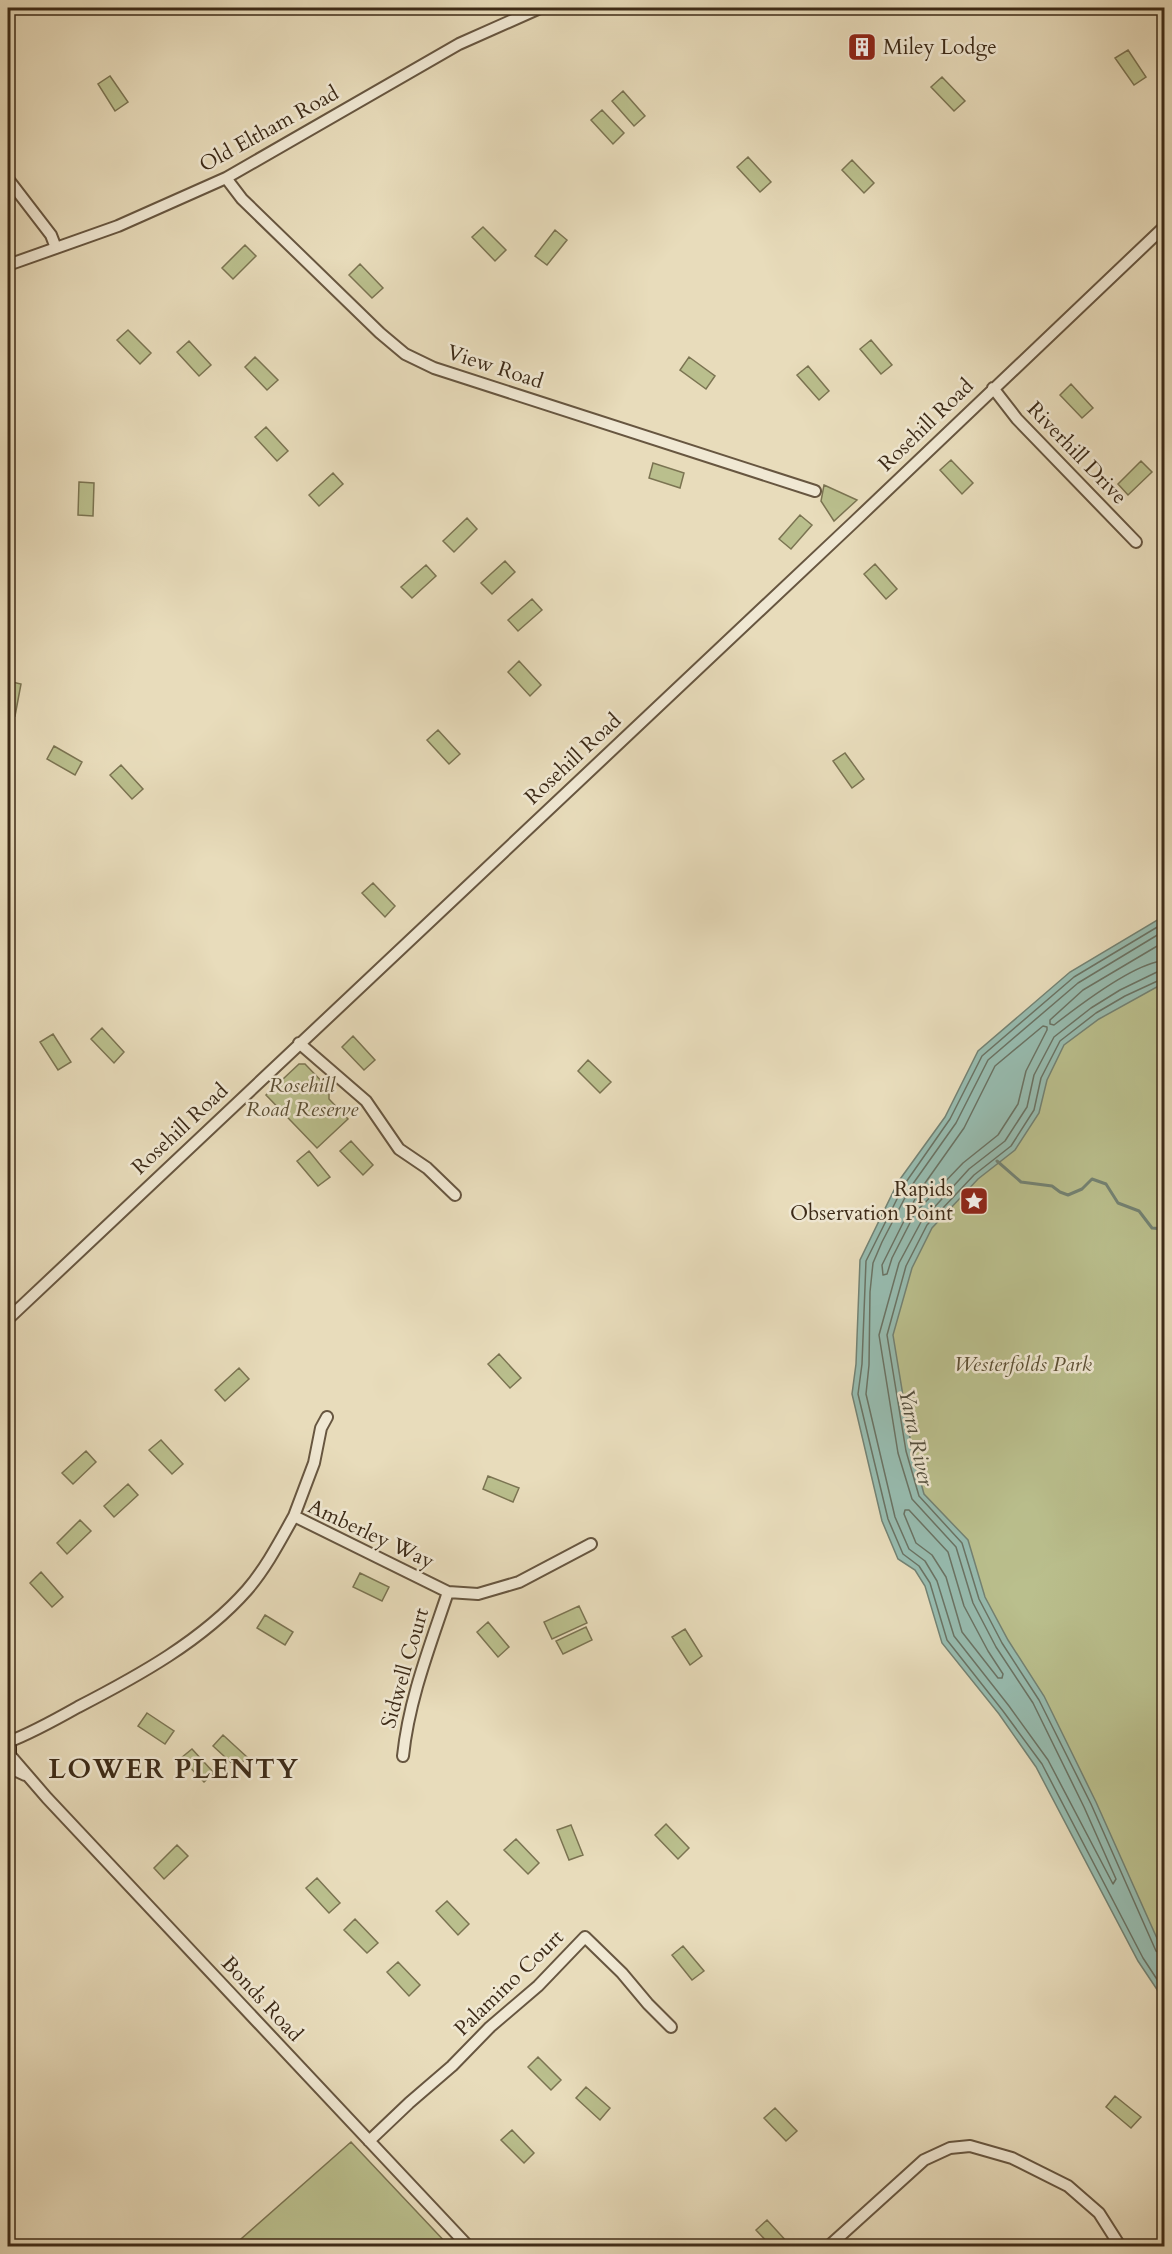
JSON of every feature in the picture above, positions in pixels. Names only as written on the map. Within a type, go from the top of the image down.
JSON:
[{"type":"street","name":"Old Eltham Road","points":[[8,264],[118,226],[226,178],[459,45],[540,8]]},
{"type":"street","name":"View Road","points":[[226,178],[242,199],[380,333],[416,361],[815,491]]},
{"type":"street","points":[[8,179],[51,235],[56,248]]},
{"type":"street","name":"Rosehill Road","points":[[8,1318],[1164,227]]},
{"type":"street","name":"Riverhill Drive","points":[[993,388],[1017,419],[1136,542]]},
{"type":"street","points":[[299,1043],[366,1101],[399,1149],[432,1173],[455,1195]]},
{"type":"street","points":[[294,1516],[314,1463],[321,1428],[327,1417]]},
{"type":"street","name":"Amberley Way","points":[[8,1753],[25,1735],[115,1688],[204,1631],[247,1590],[273,1554],[294,1516],[448,1592],[478,1594],[519,1582],[591,1544]]},
{"type":"street","name":"Sidwell Court","points":[[403,1756],[413,1697],[448,1592]]},
{"type":"street","name":"Bonds Road","points":[[8,1753],[468,2247]]},
{"type":"street","name":"Palamino Court","points":[[369,2141],[408,2103],[452,2066],[490,2026],[538,1986],[585,1937],[622,1973],[671,2027]]},
{"type":"street","points":[[829,2247],[924,2160],[950,2148],[970,2146],[1012,2158],[1068,2186],[1099,2213],[1120,2247]]},
{"type":"green space","points":[[1128,50],[1146,77],[1134,85],[1115,58]]},
{"type":"green space","points":[[110,76],[128,102],[115,111],[98,84]]},
{"type":"green space","points":[[942,77],[965,101],[954,111],[931,87]]},
{"type":"green space","points":[[623,91],[645,116],[634,126],[612,101]]},
{"type":"green space","points":[[602,110],[624,133],[613,144],[591,120]]},
{"type":"green space","points":[[748,157],[771,182],[760,192],[737,167]]},
{"type":"green space","points":[[852,160],[874,183],[864,193],[842,170]]},
{"type":"green space","points":[[483,227],[506,250],[495,261],[472,237]]},
{"type":"green space","points":[[555,230],[567,240],[547,265],[535,256]]},
{"type":"green space","points":[[245,245],[256,256],[233,279],[222,268]]},
{"type":"green space","points":[[360,264],[383,288],[372,298],[349,275]]},
{"type":"green space","points":[[128,330],[151,353],[140,364],[117,340]]},
{"type":"green space","points":[[871,340],[892,365],[881,374],[860,349]]},
{"type":"green space","points":[[189,341],[211,365],[199,376],[177,352]]},
{"type":"green space","points":[[255,357],[278,380],[267,390],[245,367]]},
{"type":"green space","points":[[689,357],[715,376],[706,389],[680,370]]},
{"type":"green space","points":[[808,366],[829,391],[819,400],[797,375]]},
{"type":"green space","points":[[1071,384],[1093,408],[1082,418],[1060,395]]},
{"type":"green space","points":[[266,427],[288,451],[277,461],[255,437]]},
{"type":"green space","points":[[951,460],[973,483],[962,494],[940,470]]},
{"type":"green space","points":[[1141,461],[1152,472],[1128,495],[1118,484]]},
{"type":"green space","points":[[653,463],[684,473],[680,488],[649,478]]},
{"type":"green space","points":[[333,473],[343,484],[319,506],[309,495]]},
{"type":"green space","points":[[79,482],[94,483],[93,516],[78,515]]},
{"type":"green space","points":[[824,485],[857,500],[834,521],[821,501]]},
{"type":"green space","points":[[800,515],[812,525],[791,549],[779,539]]},
{"type":"green space","points":[[467,518],[477,529],[454,552],[443,541]]},
{"type":"green space","points":[[505,561],[515,572],[492,594],[481,583]]},
{"type":"green space","points":[[875,564],[897,589],[886,599],[864,574]]},
{"type":"green space","points":[[426,565],[436,576],[412,598],[401,587]]},
{"type":"green space","points":[[532,599],[542,610],[518,631],[508,620]]},
{"type":"green space","points":[[519,661],[541,685],[530,696],[508,672]]},
{"type":"green space","points":[[8,681],[21,684],[15,716],[8,714]]},
{"type":"green space","points":[[438,730],[460,754],[449,764],[427,740]]},
{"type":"green space","points":[[54,746],[82,762],[75,775],[47,759]]},
{"type":"green space","points":[[845,753],[864,779],[852,788],[833,761]]},
{"type":"green space","points":[[121,765],[143,789],[132,799],[110,775]]},
{"type":"green space","points":[[373,883],[395,906],[385,917],[362,893]]},
{"type":"green space","name":"Westerfolds Park","points":[[1164,963],[1164,1963],[918,1510],[881,1345],[912,1245],[1049,1044]]},
{"type":"green space","points":[[102,1028],[124,1052],[114,1063],[91,1039]]},
{"type":"green space","points":[[53,1034],[71,1062],[58,1070],[40,1042]]},
{"type":"green space","points":[[353,1036],[375,1060],[364,1070],[342,1047]]},
{"type":"green space","points":[[588,1060],[611,1082],[600,1093],[578,1071]]},
{"type":"green space","name":"Rosehill Road Reserve","points":[[299,1064],[305,1064],[329,1089],[329,1099],[348,1119],[317,1148],[266,1095]]},
{"type":"green space","points":[[351,1141],[373,1165],[363,1175],[340,1151]]},
{"type":"green space","points":[[309,1151],[330,1177],[318,1186],[297,1161]]},
{"type":"green space","points":[[499,1354],[521,1378],[510,1388],[488,1364]]},
{"type":"green space","points":[[239,1368],[249,1379],[225,1401],[215,1390]]},
{"type":"green space","points":[[161,1440],[183,1464],[172,1474],[149,1450]]},
{"type":"green space","points":[[86,1451],[96,1462],[73,1484],[62,1473]]},
{"type":"green space","points":[[488,1476],[519,1488],[513,1502],[483,1489]]},
{"type":"green space","points":[[128,1484],[138,1495],[114,1517],[104,1506]]},
{"type":"green space","points":[[80,1520],[91,1531],[67,1554],[57,1543]]},
{"type":"green space","points":[[41,1572],[63,1597],[52,1607],[30,1583]]},
{"type":"green space","points":[[360,1573],[389,1587],[382,1601],[353,1587]]},
{"type":"green space","points":[[579,1606],[587,1623],[552,1639],[544,1622]]},
{"type":"green space","points":[[265,1615],[293,1632],[285,1645],[257,1628]]},
{"type":"green space","points":[[488,1622],[509,1647],[498,1657],[477,1632]]},
{"type":"green space","points":[[586,1627],[592,1640],[563,1654],[556,1641]]},
{"type":"green space","points":[[685,1629],[702,1656],[690,1665],[672,1637]]},
{"type":"green space","points":[[147,1713],[174,1731],[165,1744],[138,1726]]},
{"type":"green space","points":[[223,1735],[247,1757],[237,1768],[213,1746]]},
{"type":"green space","points":[[192,1749],[214,1773],[204,1782],[181,1758]]},
{"type":"green space","points":[[666,1824],[689,1848],[678,1859],[655,1835]]},
{"type":"green space","points":[[571,1825],[583,1855],[569,1860],[557,1830]]},
{"type":"green space","points":[[516,1839],[539,1863],[528,1874],[504,1850]]},
{"type":"green space","points":[[177,1845],[188,1856],[164,1879],[154,1868]]},
{"type":"green space","points":[[317,1878],[340,1903],[329,1913],[306,1888]]},
{"type":"green space","points":[[447,1901],[469,1924],[458,1935],[436,1911]]},
{"type":"green space","points":[[355,1919],[378,1943],[367,1953],[344,1930]]},
{"type":"green space","points":[[683,1946],[704,1971],[692,1980],[672,1955]]},
{"type":"green space","points":[[398,1962],[420,1985],[409,1996],[387,1972]]},
{"type":"green space","points":[[538,2057],[561,2080],[551,2090],[528,2067]]},
{"type":"green space","points":[[586,2087],[610,2108],[600,2120],[576,2098]]},
{"type":"green space","points":[[1115,2096],[1141,2117],[1131,2128],[1106,2107]]},
{"type":"green space","points":[[775,2108],[797,2131],[786,2141],[764,2118]]},
{"type":"green space","points":[[512,2130],[534,2153],[524,2163],[501,2140]]},
{"type":"green space","points":[[351,2142],[449,2246],[233,2246]]},
{"type":"green space","points":[[767,2220],[788,2243],[785,2246],[771,2246],[756,2230]]},
{"type":"water","points":[[1164,916],[1164,983],[1099,1019],[1064,1045],[1047,1080],[1039,1113],[1015,1150],[978,1179],[932,1228],[912,1268],[893,1335],[912,1450],[924,1494],[968,1540],[985,1597],[1008,1640],[1044,1696],[1096,1802],[1164,1954],[1164,2000],[1138,1961],[1036,1767],[999,1714],[942,1643],[925,1586],[915,1570],[898,1559],[882,1521],[852,1394],[856,1364],[860,1260],[898,1182],[945,1117],[978,1051],[1070,972]]},
{"type":"waterway","points":[[997,1161],[1021,1182],[1052,1186],[1068,1195],[1082,1189],[1092,1179],[1106,1184],[1118,1203],[1139,1211],[1152,1228],[1164,1229]]},
{"type":"place","name":"Miley Lodge","points":[[862,47]]},
{"type":"place","name":"Rapids Observation Point","points":[[974,1201]]},
{"type":"district","name":"LOWER PLENTY","points":[[174,1769]]},
{"type":"water label","name":"Yarra River","points":[[916,1437]]}]
